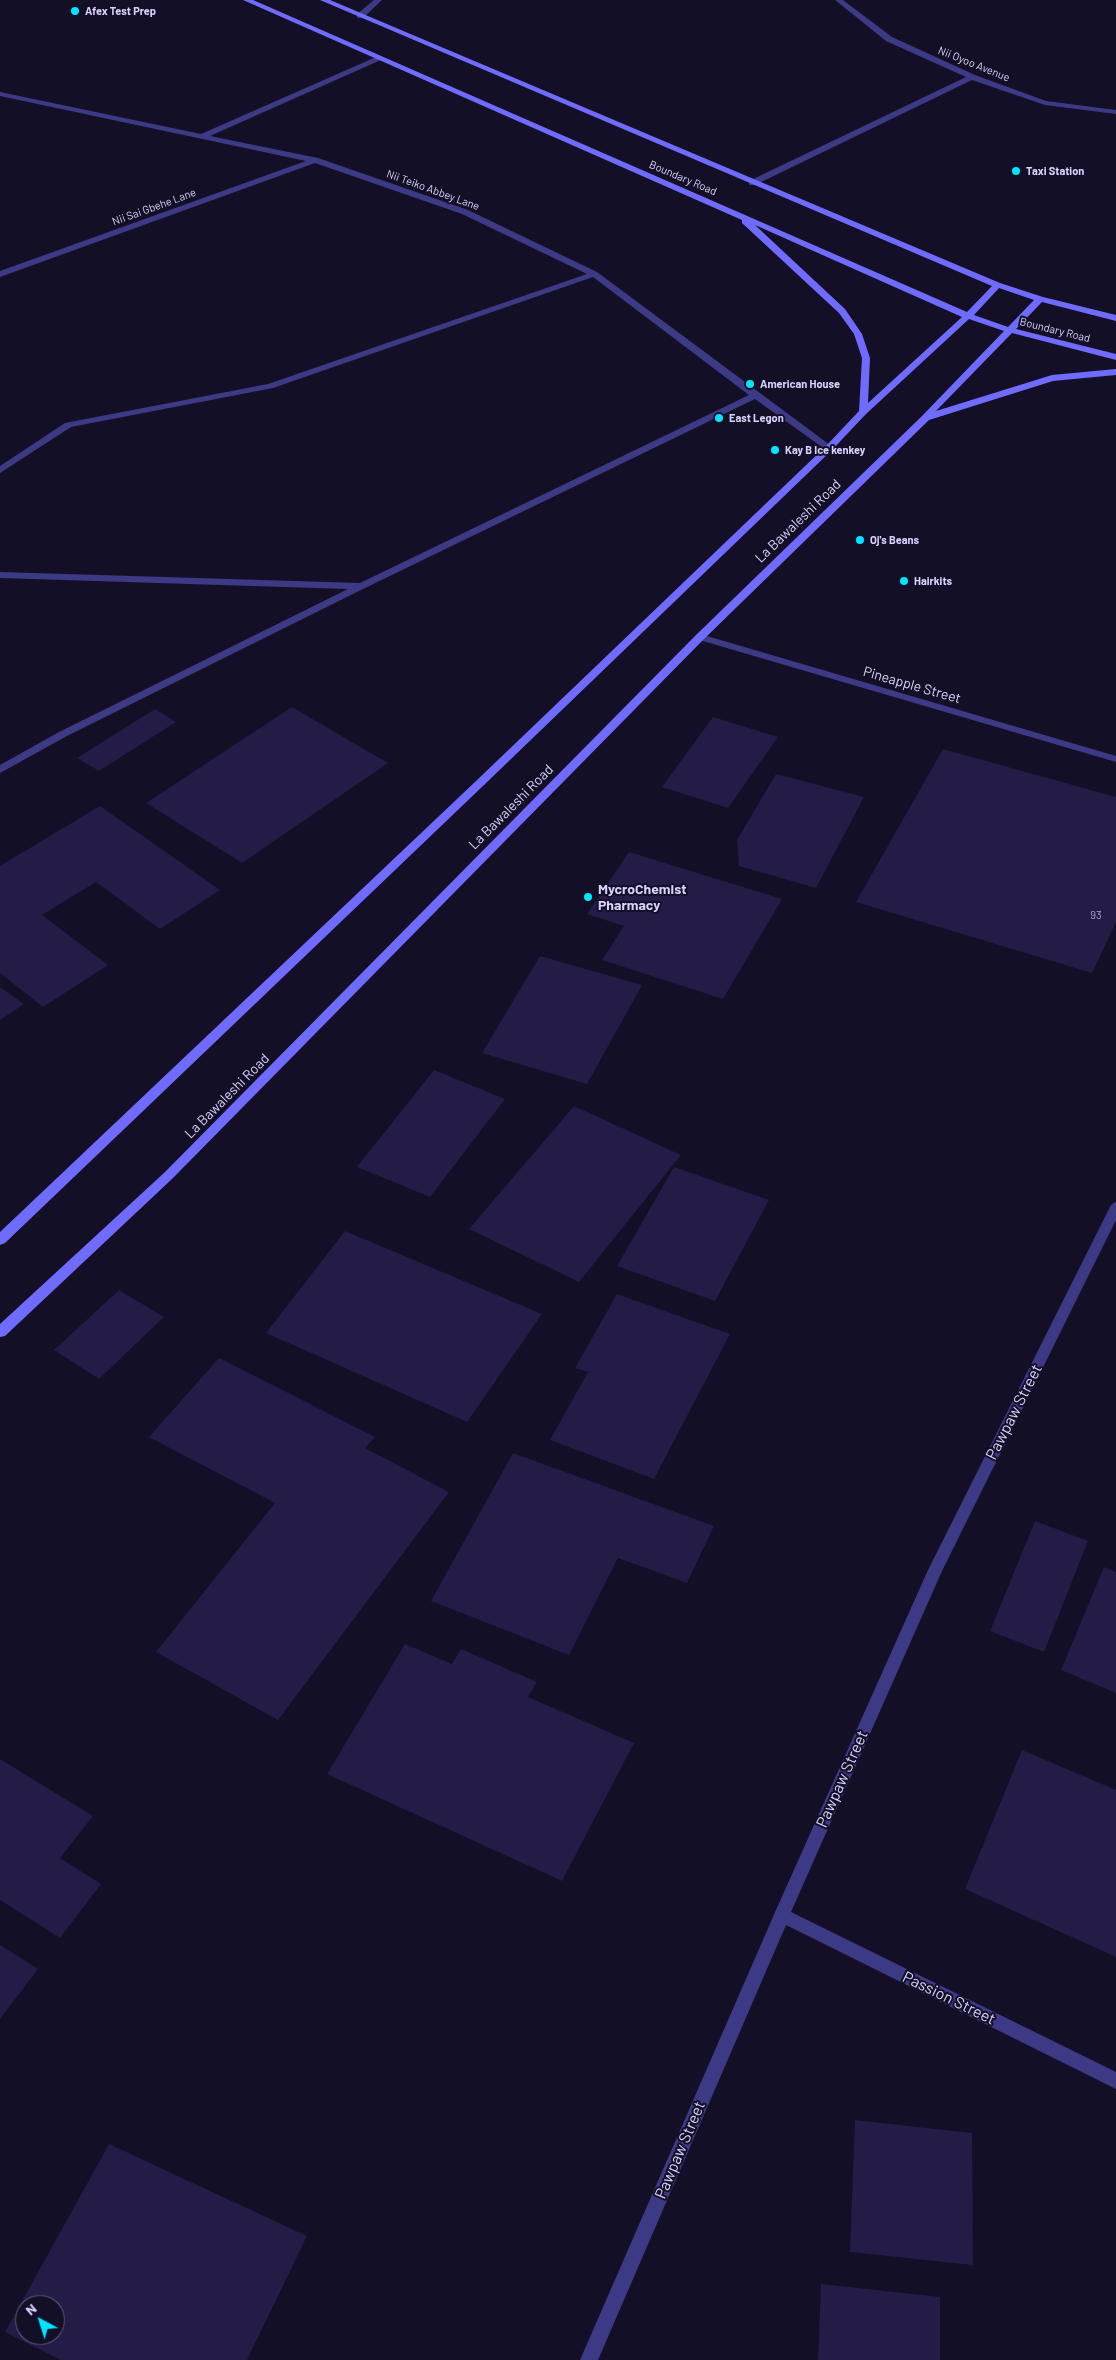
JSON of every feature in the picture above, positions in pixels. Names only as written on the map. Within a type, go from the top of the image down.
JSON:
[{"type":"main road","name":"Boundary Road","points":[[247,0],[968,316],[1010,330],[1116,357]]},
{"type":"main road","name":"Boundary Road","points":[[324,0],[996,285],[1040,300],[1116,318]]},
{"type":"main road","points":[[738,214],[842,311],[858,334],[866,358],[863,412]]},
{"type":"main road","points":[[0,1240],[829,448],[863,412],[968,316],[996,285]]},
{"type":"main road","name":"La Bawaleshi Road","points":[[0,1332],[176,1168],[700,637],[925,418],[1040,300]]},
{"type":"main road","points":[[925,418],[1052,378],[1116,372]]},
{"type":"street","points":[[360,16],[378,0]]},
{"type":"street","name":"Nii Oyoo Avenue","points":[[839,0],[889,39],[972,77],[1045,103],[1116,112]]},
{"type":"street","points":[[203,136],[379,59]]},
{"type":"street","points":[[752,183],[972,77]]},
{"type":"street","name":"Nii Teiko Abbey Lane","points":[[0,94],[315,160],[465,212],[594,274],[755,396],[829,448]]},
{"type":"street","name":"Nii Sai Gbehe Lane","points":[[0,274],[315,160]]},
{"type":"street","points":[[0,470],[68,425],[270,386],[594,274]]},
{"type":"street","points":[[0,770],[62,734],[362,586],[755,396]]},
{"type":"street","points":[[0,575],[362,586]]},
{"type":"street","name":"Pineapple Street","points":[[700,637],[1116,759]]},
{"type":"street","name":"Pawpaw Street","points":[[589,2360],[782,1915],[935,1570],[1116,1208]]},
{"type":"street","name":"Passion Street","points":[[782,1915],[1116,2081]]},
{"type":"building","points":[[292,707],[388,763],[242,863],[146,803]]},
{"type":"building","points":[[155,709],[176,722],[99,771],[77,758]]},
{"type":"building","points":[[713,717],[778,737],[728,808],[662,787]]},
{"type":"building","points":[[943,749],[1116,797],[1116,922],[1092,973],[856,902]]},
{"type":"building","points":[[776,774],[864,797],[816,888],[739,866],[737,840]]},
{"type":"building","points":[[100,806],[220,890],[160,929],[96,882],[42,915],[108,965],[43,1007],[0,973],[0,866]]},
{"type":"building","points":[[629,852],[782,899],[723,999],[602,960],[624,926],[587,914]]},
{"type":"building","points":[[540,956],[642,985],[587,1084],[482,1053]]},
{"type":"building","points":[[0,987],[24,1004],[0,1020]]},
{"type":"building","points":[[434,1070],[505,1099],[430,1197],[357,1167]]},
{"type":"building","points":[[574,1106],[681,1155],[579,1282],[469,1229]]},
{"type":"building","points":[[674,1167],[769,1200],[715,1301],[617,1266]]},
{"type":"building","points":[[345,1231],[542,1314],[467,1422],[266,1333]]},
{"type":"building","points":[[119,1290],[164,1317],[99,1379],[54,1350]]},
{"type":"building","points":[[617,1294],[730,1334],[654,1479],[550,1440],[588,1372],[575,1368]]},
{"type":"building","points":[[219,1358],[375,1437],[365,1448],[449,1492],[278,1720],[156,1652],[275,1503],[149,1437]]},
{"type":"building","points":[[513,1453],[714,1526],[687,1583],[618,1558],[569,1655],[431,1601]]},
{"type":"building","points":[[1035,1521],[1088,1541],[1044,1652],[990,1631]]},
{"type":"building","points":[[1104,1567],[1116,1572],[1116,1693],[1061,1670]]},
{"type":"building","points":[[405,1644],[452,1664],[461,1649],[537,1682],[528,1697],[634,1743],[562,1881],[327,1774]]},
{"type":"building","points":[[1022,1750],[1116,1790],[1116,1957],[965,1889]]},
{"type":"building","points":[[0,1759],[93,1816],[60,1858],[101,1884],[60,1938],[0,1900]]},
{"type":"building","points":[[0,1945],[38,1969],[0,2019]]},
{"type":"building","points":[[855,2120],[972,2133],[973,2265],[850,2252]]},
{"type":"building","points":[[109,2144],[307,2236],[247,2360],[61,2360],[31,2345],[65,2345],[65,2295],[25,2295]]},
{"type":"building","points":[[821,2284],[940,2297],[940,2360],[818,2360]]},
{"type":"building","points":[[15,2314],[15,2337],[5,2332]]},
{"type":"place","name":"Afex Test Prep","points":[[75,11]]},
{"type":"place","name":"Taxi Station","points":[[1016,171]]},
{"type":"place","name":"American House","points":[[750,384]]},
{"type":"place","name":"East Legon","points":[[719,418]]},
{"type":"place","name":"Kay B Ice kenkey","points":[[775,450]]},
{"type":"place","name":"Oj's Beans","points":[[860,540]]},
{"type":"place","name":"Hairkits","points":[[904,581]]},
{"type":"place","name":"MycroChemist Pharmacy","points":[[588,897]]}]
